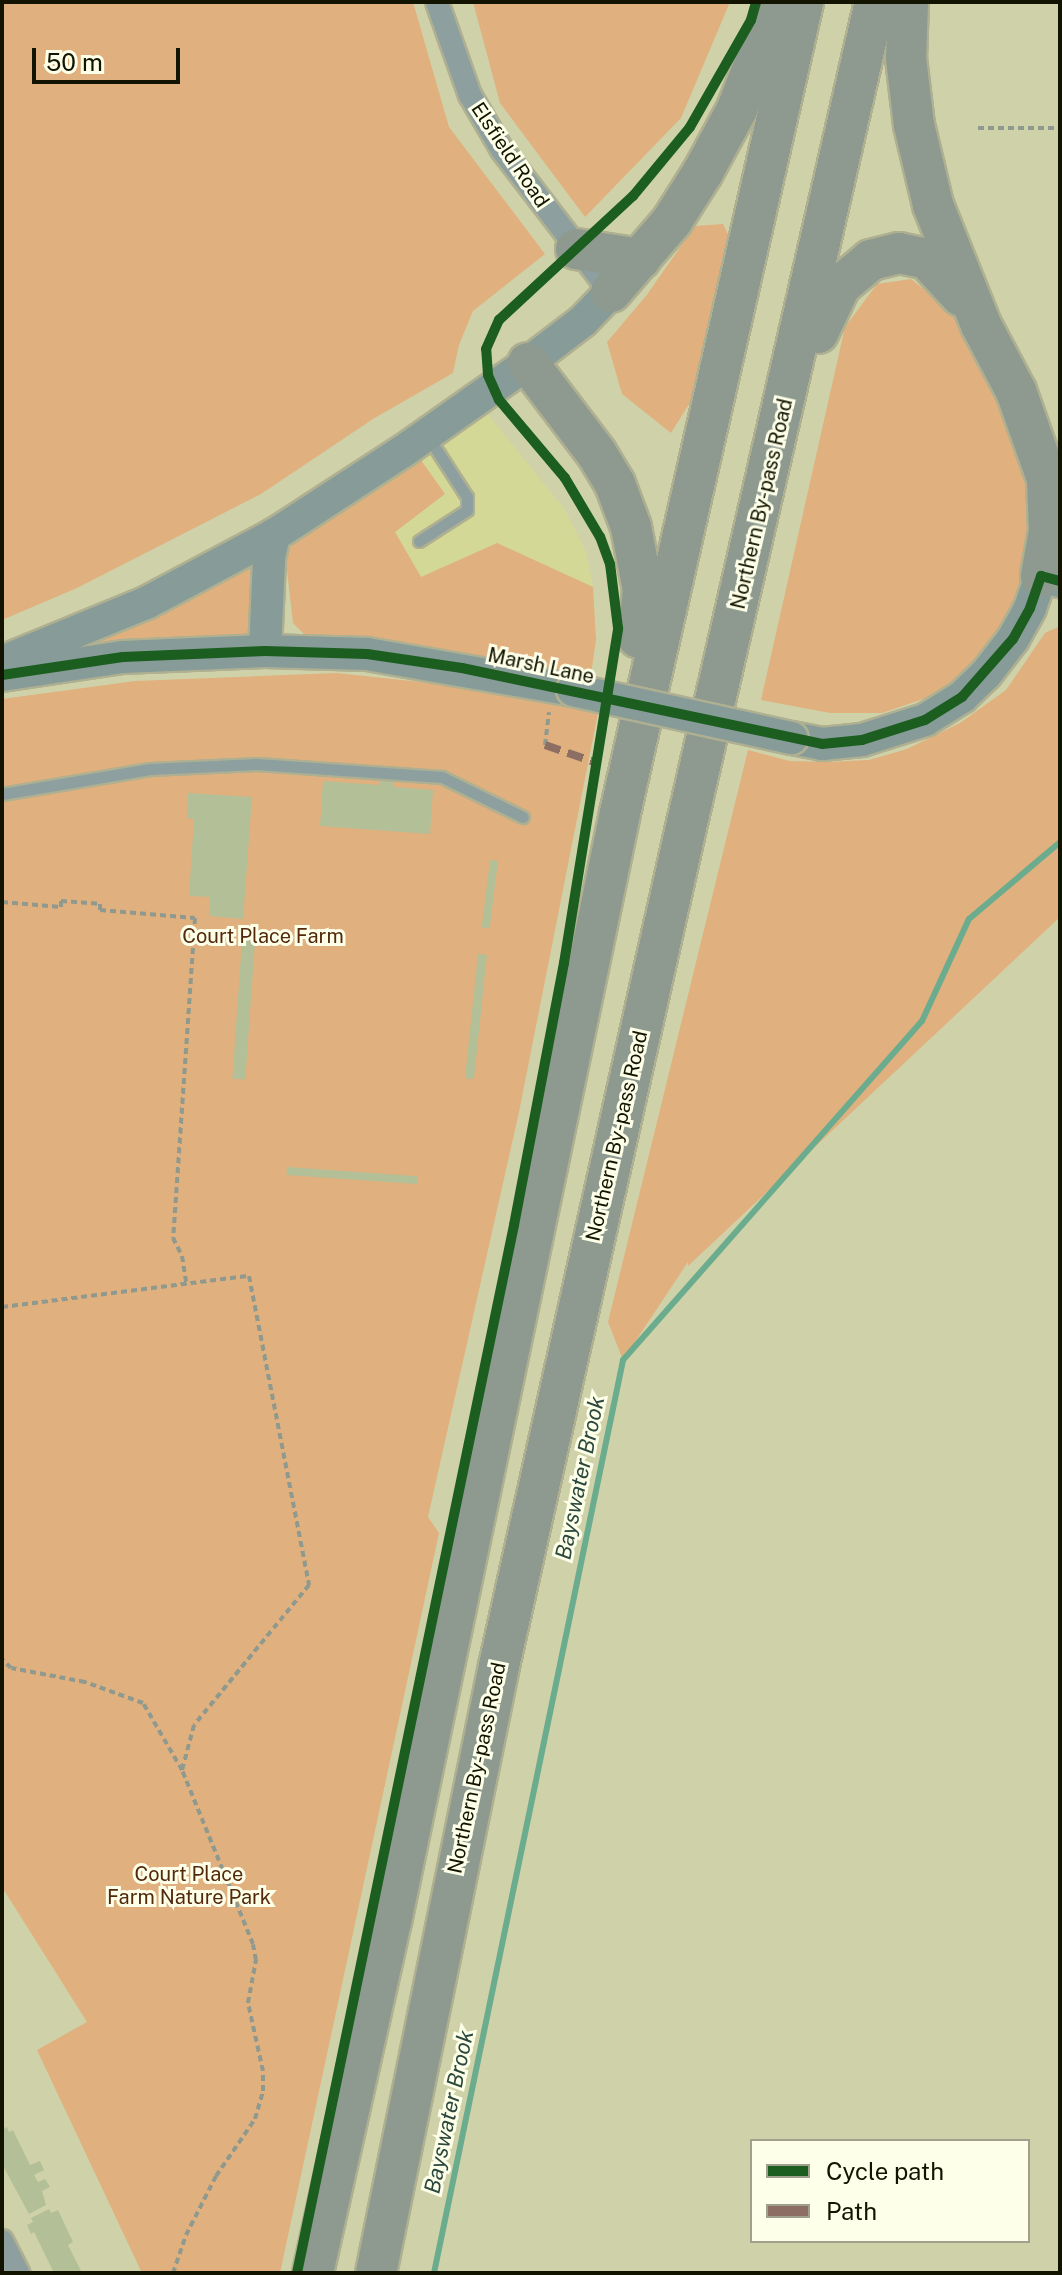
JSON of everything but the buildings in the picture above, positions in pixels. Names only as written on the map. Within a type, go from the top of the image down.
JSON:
[{"type":"highway","points":[[611,292],[672,221],[703,172],[737,109],[778,2]]},
{"type":"highway","points":[[313,2273],[391,1922],[620,813],[803,2]]},
{"type":"highway","name":"Northern By-pass Road","points":[[376,2273],[442,1932],[506,1635],[683,838],[773,460],[875,2]]},
{"type":"highway","points":[[908,2],[906,58],[922,165],[933,205],[981,325],[1016,391],[1047,479],[1050,578]]},
{"type":"highway","points":[[576,249],[640,259]]},
{"type":"highway","points":[[773,460],[822,321],[840,286],[871,260],[899,253],[927,259],[949,279],[981,325]]},
{"type":"highway","points":[[528,363],[597,454],[615,484],[631,527],[643,590],[620,813]]},
{"type":"main road","points":[[2,662],[146,603],[274,535],[427,435],[528,363],[583,321],[611,292]]},
{"type":"main road","points":[[265,651],[269,558],[274,535]]},
{"type":"main road","name":"Marsh Lane","points":[[2,675],[123,657],[265,651],[367,654],[563,688],[822,744],[862,740],[925,720],[962,697],[1013,639],[1050,578]]},
{"type":"street","name":"Elsfield Road","points":[[437,2],[470,95],[502,150],[611,292]]},
{"type":"street","points":[[2,2241],[18,2273]]},
{"type":"lane","points":[[419,541],[467,510],[467,497],[427,435]]},
{"type":"lane","points":[[2,794],[150,769],[257,764],[442,777],[523,817]]},
{"type":"path","points":[[978,128],[1060,128]]},
{"type":"path","points":[[545,745],[563,688]]},
{"type":"path","points":[[2,902],[61,907],[61,901],[100,904],[100,910],[195,918],[173,1238],[182,1256],[187,1286]]},
{"type":"path","points":[[2,1307],[249,1276],[309,1585],[194,1725],[182,1770]]},
{"type":"path","points":[[2,1659],[11,1668],[85,1682],[143,1703],[182,1770],[246,1920],[253,1944],[256,1960],[248,2003],[263,2071],[263,2091],[255,2119],[216,2176],[186,2235],[173,2273]]},
{"type":"shaded area","points":[[482,407],[565,510],[587,554],[593,587],[497,543],[422,578],[394,532],[445,494],[418,456]]},
{"type":"green space","points":[[2,2],[413,2],[449,127],[545,254],[473,311],[459,345],[453,373],[373,419],[261,494],[77,588],[2,620]]},
{"type":"green space","points":[[473,2],[730,2],[681,118],[585,217],[500,103]]},
{"type":"green space","points":[[723,224],[737,253],[691,401],[671,433],[622,394],[607,342],[646,296],[695,226]]},
{"type":"green space","points":[[911,279],[968,324],[1033,485],[1018,594],[991,643],[944,692],[882,713],[830,713],[761,700],[845,327],[877,284]]},
{"type":"green space","points":[[418,456],[445,494],[395,532],[421,577],[497,543],[593,587],[596,640],[591,674],[304,634],[293,623],[285,553],[302,535]]},
{"type":"green space","points":[[257,556],[253,636],[35,660]]},
{"type":"green space","points":[[1060,626],[1060,917],[688,1266],[688,1262],[623,1360],[608,1322],[748,750],[790,761],[828,762],[869,760],[907,749],[960,723],[1006,690],[1045,633]]},
{"type":"green space","name":"Court Place Farm","points":[[336,673],[459,686],[598,713],[519,1112],[428,1517],[439,1533],[280,2273],[142,2273],[37,2050],[87,2022],[2,1887],[2,699],[135,681]]},
{"type":"waterway","name":"Bayswater Brook","points":[[434,2273],[623,1360],[922,1021],[969,919],[1060,842]]},
{"type":"marked path","points":[[545,745],[594,762]]},
{"type":"cycle path","points":[[297,2273],[514,1225],[564,963],[618,628],[610,564],[600,537],[565,478],[499,400],[488,375],[486,349],[499,320],[633,196],[690,127],[751,20],[756,2]]},
{"type":"cycle path","points":[[2,675],[123,657],[265,651],[367,654],[462,668],[822,744],[862,740],[925,720],[962,697],[1013,639],[1030,608],[1041,576],[1060,581]]},
{"type":"park label","name":"Court Place Farm Nature Park","points":[[189,1886]]}]
